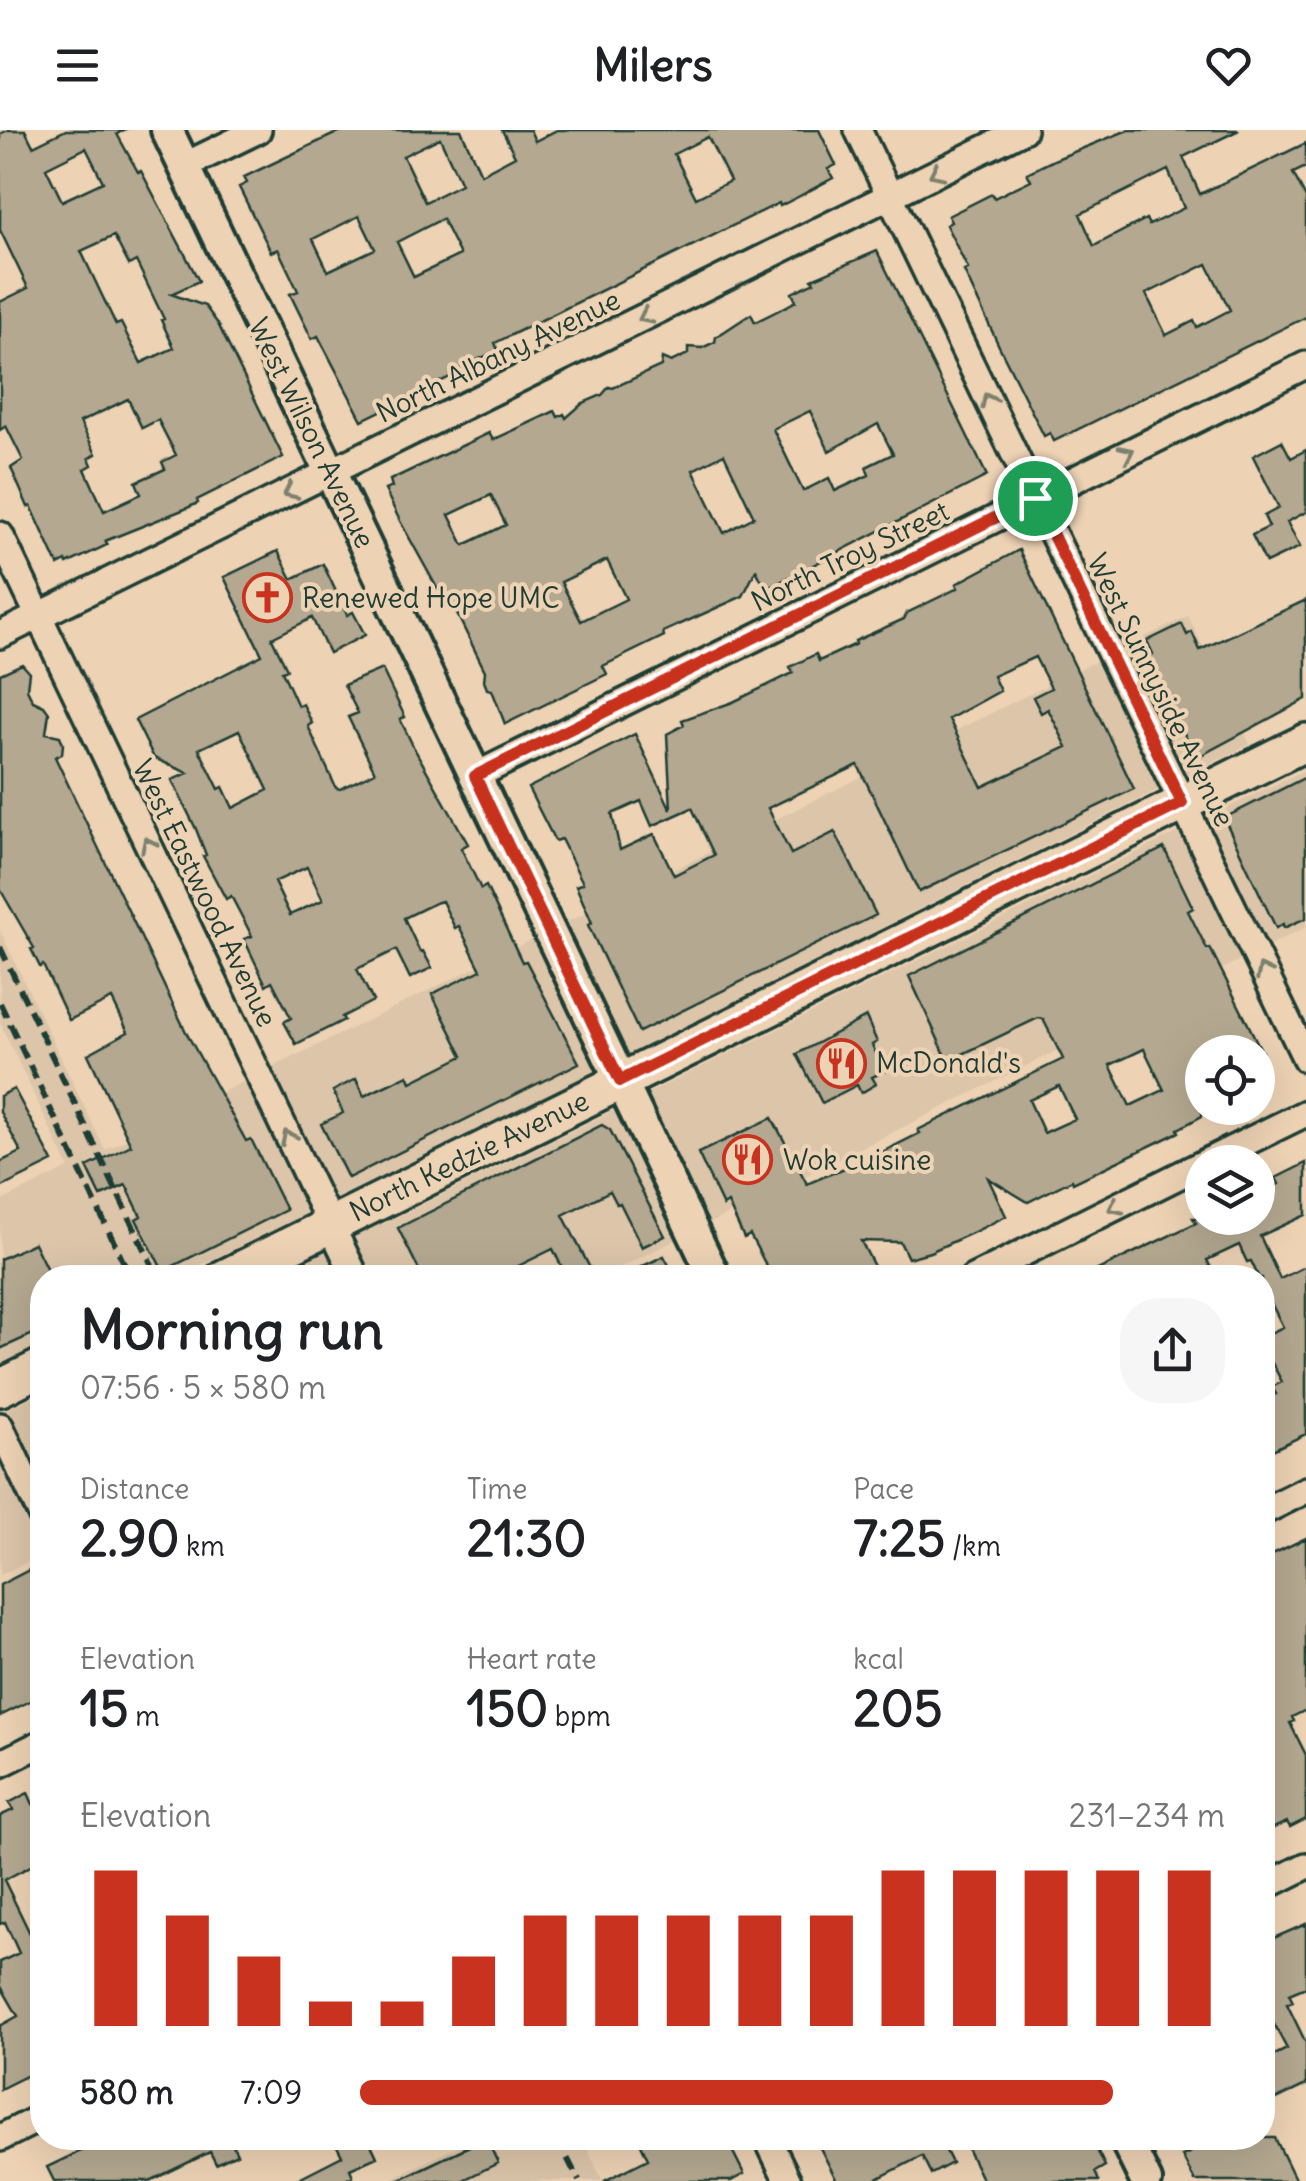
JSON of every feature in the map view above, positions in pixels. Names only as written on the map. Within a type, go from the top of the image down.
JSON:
[{"type":"main road","name":"North Kedzie Avenue","points":[[250,1265],[1306,742]]},
{"type":"main road","points":[[0,1388],[30,1373]]},
{"type":"street","name":"West Wilson Avenue","points":[[167,130],[709,1265]]},
{"type":"street","points":[[184,166],[258,130]]},
{"type":"street","name":"West Sunnyside Avenue","points":[[858,130],[1306,1059]]},
{"type":"street","name":"North Albany Avenue","points":[[0,636],[1024,130]]},
{"type":"street","name":"North Troy Street","points":[[475,776],[1306,364]]},
{"type":"street","name":"West Eastwood Avenue","points":[[0,535],[350,1265]]},
{"type":"street","points":[[1241,1145],[1306,1113]]},
{"type":"street","points":[[1000,1265],[1185,1172]]},
{"type":"street","points":[[0,1426],[30,1490]]},
{"type":"street","points":[[1275,1506],[1306,1490]]},
{"type":"street","points":[[0,1764],[30,1749]]},
{"type":"street","points":[[1275,1882],[1306,1866]]},
{"type":"street","points":[[0,2138],[30,2123]]},
{"type":"street","points":[[773,2150],[788,2181]]},
{"type":"street","points":[[1131,2150],[1146,2181]]},
{"type":"shaded area","points":[[1188,616],[1250,744],[364,1186],[361,1193],[285,1231],[277,1228],[201,1265],[30,1265],[30,1351],[0,1367],[0,1202],[69,1168],[0,1023],[0,931],[105,1150]]},
{"type":"shaded area","points":[[1306,769],[1306,927],[625,1265],[299,1265],[300,1257],[372,1220],[383,1224]]},
{"type":"shaded area","points":[[30,1398],[30,1561],[0,1575],[0,1413]]},
{"type":"shaded area","points":[[449,2150],[588,2150],[603,2181],[386,2181]]},
{"type":"building","points":[[25,130],[33,146],[66,130],[124,130],[117,134],[199,281],[171,294],[205,306],[218,324],[283,457],[197,500],[198,503],[105,541],[107,545],[67,564],[66,561],[58,565],[31,506],[28,507],[11,468],[23,460],[6,426],[0,430],[0,302],[28,288],[0,230],[0,134]],"holes":[[[86,148],[103,182],[62,201],[46,168]],[[114,236],[129,265],[136,261],[174,348],[141,363],[121,323],[116,325],[81,251]],[[128,399],[142,428],[158,420],[176,455],[162,462],[165,469],[136,482],[141,494],[104,511],[85,469],[92,465],[89,458],[96,454],[80,422]]]},
{"type":"building","points":[[343,130],[461,130],[481,174],[515,156],[502,130],[530,130],[535,141],[557,130],[819,130],[836,165],[828,169],[833,178],[796,198],[495,343],[498,350],[461,368],[462,371],[362,420],[318,336],[312,339],[290,294],[298,291],[278,249],[271,252],[239,187],[247,183],[244,177]],"holes":[[[708,137],[730,181],[696,198],[674,154]],[[440,138],[461,184],[425,202],[403,156]],[[359,216],[375,249],[328,271],[313,239]],[[442,219],[460,255],[414,277],[397,242]]]},
{"type":"building","points":[[1128,130],[1239,130],[1183,157],[1200,194],[1306,143],[1306,167],[1293,173],[1306,198],[1306,317],[1054,441],[1050,433],[1044,436],[964,271],[968,269],[946,225],[951,222],[948,216],[1031,180],[1027,173]],"holes":[[[1168,170],[1184,208],[1149,225],[1146,219],[1094,246],[1080,214]],[[1207,264],[1230,310],[1197,327],[1194,321],[1166,335],[1146,294]]]},
{"type":"building","points":[[877,251],[987,476],[766,589],[756,570],[743,596],[663,632],[664,636],[603,666],[607,674],[505,724],[492,690],[487,689],[485,671],[452,604],[437,588],[385,490],[392,487],[390,480],[489,433],[493,440],[555,411],[558,417],[564,414],[566,418],[609,387],[661,366],[662,358],[671,362],[688,354],[688,347],[702,348],[715,342],[716,337],[751,314],[755,322],[796,301],[792,293],[814,282],[812,279]],"holes":[[[810,411],[829,451],[878,424],[893,454],[866,467],[869,475],[835,491],[829,478],[803,491],[773,429]],[[724,454],[754,517],[724,533],[693,470]],[[491,495],[506,525],[464,545],[449,515]],[[607,560],[626,599],[581,621],[561,582]]]},
{"type":"building","points":[[1282,441],[1291,458],[1306,450],[1306,512],[1287,522],[1300,547],[1266,563],[1252,535],[1269,527],[1264,516],[1279,508],[1253,456]]},
{"type":"building","points":[[1019,550],[1134,789],[919,892],[858,765],[768,808],[791,854],[835,832],[876,915],[639,1032],[588,925],[592,923],[576,886],[583,883],[561,839],[555,841],[528,788],[635,734],[671,810],[667,734],[684,725],[682,720],[733,702],[793,673],[790,667],[816,654],[819,661],[856,644],[855,641],[958,588],[956,584]],"holes":[[[1035,657],[1051,688],[1033,697],[1041,713],[1048,709],[1067,747],[982,787],[949,719],[1000,691],[993,676]],[[641,801],[652,826],[692,808],[714,855],[674,875],[654,834],[620,850],[612,814]]]},
{"type":"building","points":[[278,551],[292,579],[323,564],[347,615],[353,612],[365,635],[329,653],[312,618],[272,638],[287,669],[282,671],[298,706],[303,704],[312,723],[308,726],[336,788],[375,772],[348,717],[358,713],[344,685],[382,669],[405,717],[400,719],[414,748],[468,844],[461,848],[481,889],[486,886],[522,962],[526,961],[579,1063],[348,1178],[321,1124],[343,1113],[333,1091],[356,1079],[364,1096],[408,1075],[411,1082],[463,1056],[432,994],[481,970],[442,901],[435,903],[404,918],[432,968],[410,978],[396,950],[357,969],[373,1001],[296,1044],[284,1022],[291,1018],[272,981],[266,985],[244,939],[252,936],[203,856],[206,855],[196,829],[172,780],[188,773],[154,758],[135,720],[262,655],[224,577]],"holes":[[[239,730],[268,790],[233,808],[199,749]],[[307,867],[323,900],[290,915],[274,882]]]},
{"type":"building","points":[[1306,600],[1306,699],[1196,758],[1147,657],[1153,654],[1147,641],[1182,624],[1187,635],[1192,632],[1200,650]]},
{"type":"building","points":[[22,664],[29,672],[27,689],[33,701],[49,713],[46,733],[60,736],[63,744],[62,754],[55,757],[187,1034],[246,1141],[251,1139],[286,1210],[175,1265],[160,1265],[136,1219],[141,1216],[126,1185],[101,1196],[87,1167],[131,1145],[88,1054],[128,1032],[112,999],[69,1020],[0,889],[0,674]]},
{"type":"building","points":[[1306,777],[1306,918],[1276,928],[1224,818]]},
{"type":"building","points":[[1164,848],[1193,908],[1188,911],[1254,1035],[1185,1035],[1185,1125],[1179,1132],[1028,1202],[988,1178],[1006,1216],[972,1233],[908,1258],[900,1242],[861,1241],[873,1265],[766,1265],[750,1235],[744,1238],[728,1203],[723,1206],[698,1153],[772,1118],[807,1184],[880,1153],[920,1133],[918,1130],[1063,1059],[1043,1019],[948,1061],[909,976]],"holes":[[[1144,1049],[1164,1090],[1130,1106],[1110,1065]],[[1059,1086],[1075,1119],[1044,1133],[1029,1100]]]},
{"type":"building","name":"McDonald's","points":[[866,1017],[877,1042],[872,1045],[885,1071],[872,1077],[876,1084],[861,1093],[857,1085],[822,1103],[797,1054]]},
{"type":"building","points":[[14,1089],[53,1162],[0,1188],[0,1162],[21,1152],[0,1112],[0,1096]]},
{"type":"building","points":[[602,1125],[610,1130],[665,1236],[642,1247],[610,1191],[563,1215],[588,1265],[561,1265],[553,1249],[520,1265],[416,1265],[398,1228]]},
{"type":"building","points":[[1306,1163],[1306,1215],[1275,1229],[1275,1186],[1279,1184],[1276,1178]]},
{"type":"building","points":[[1185,1228],[1185,1235],[1262,1235],[1273,1265],[1247,1262],[1239,1245],[1207,1260],[1210,1265],[1108,1265]]},
{"type":"building","points":[[34,1243],[45,1265],[30,1265],[30,1335],[0,1349],[0,1259]]},
{"type":"building","points":[[664,1256],[669,1265],[645,1265]]},
{"type":"building","points":[[1306,1266],[1306,1434],[1275,1449],[1275,1386],[1282,1382],[1275,1369],[1275,1331],[1283,1327],[1275,1311],[1275,1268],[1280,1279]]},
{"type":"building","points":[[1306,1538],[1306,1710],[1292,1717],[1294,1721],[1290,1723],[1306,1755],[1306,1819],[1290,1827],[1287,1822],[1275,1827],[1275,1553]]},
{"type":"building","points":[[30,1570],[30,1701],[0,1716],[0,1585]]},
{"type":"building","points":[[28,1793],[30,1797],[30,1866],[4,1880],[30,1933],[30,2074],[0,2089],[0,2026],[18,2016],[0,1985],[0,1962],[19,1953],[5,1922],[0,1924],[0,1816],[13,1810],[9,1803]]},
{"type":"building","points":[[1306,1924],[1306,1987],[1289,1994],[1293,2002],[1287,2004],[1306,2043],[1306,2085],[1275,2100],[1275,2055],[1287,2049],[1275,2026],[1275,1937]]},
{"type":"building","points":[[1275,2138],[1296,2181],[1195,2181],[1182,2156],[1191,2152],[1275,2150]]},
{"type":"building","points":[[83,2150],[235,2150],[237,2154],[216,2164],[210,2152],[150,2181],[54,2181],[47,2167]]},
{"type":"building","points":[[339,2150],[374,2150],[377,2157],[350,2169],[353,2176],[342,2181],[293,2181],[342,2156]]},
{"type":"building","points":[[461,2150],[492,2150],[498,2163],[461,2181],[396,2181]]},
{"type":"building","points":[[644,2150],[732,2150],[744,2174],[731,2181],[604,2181],[648,2159]]},
{"type":"building","points":[[821,2150],[946,2150],[952,2163],[931,2174],[922,2156],[873,2181],[837,2181]]},
{"type":"building","points":[[968,2150],[1097,2150],[1105,2166],[1095,2172],[1099,2181],[983,2181]]},
{"type":"railway","points":[[0,947],[152,1265]]},
{"type":"railway","points":[[0,1003],[125,1265]]},
{"type":"railway","points":[[563,2150],[579,2181]]},
{"type":"place","name":"Renewed Hope UMC","points":[[267,598]]},
{"type":"place","name":"McDonald's","points":[[841,1063]]},
{"type":"place","name":"Wok cuisine","points":[[748,1160]]},
{"type":"route","points":[[1035,498],[1182,803],[620,1081],[475,776],[1035,498]]}]
